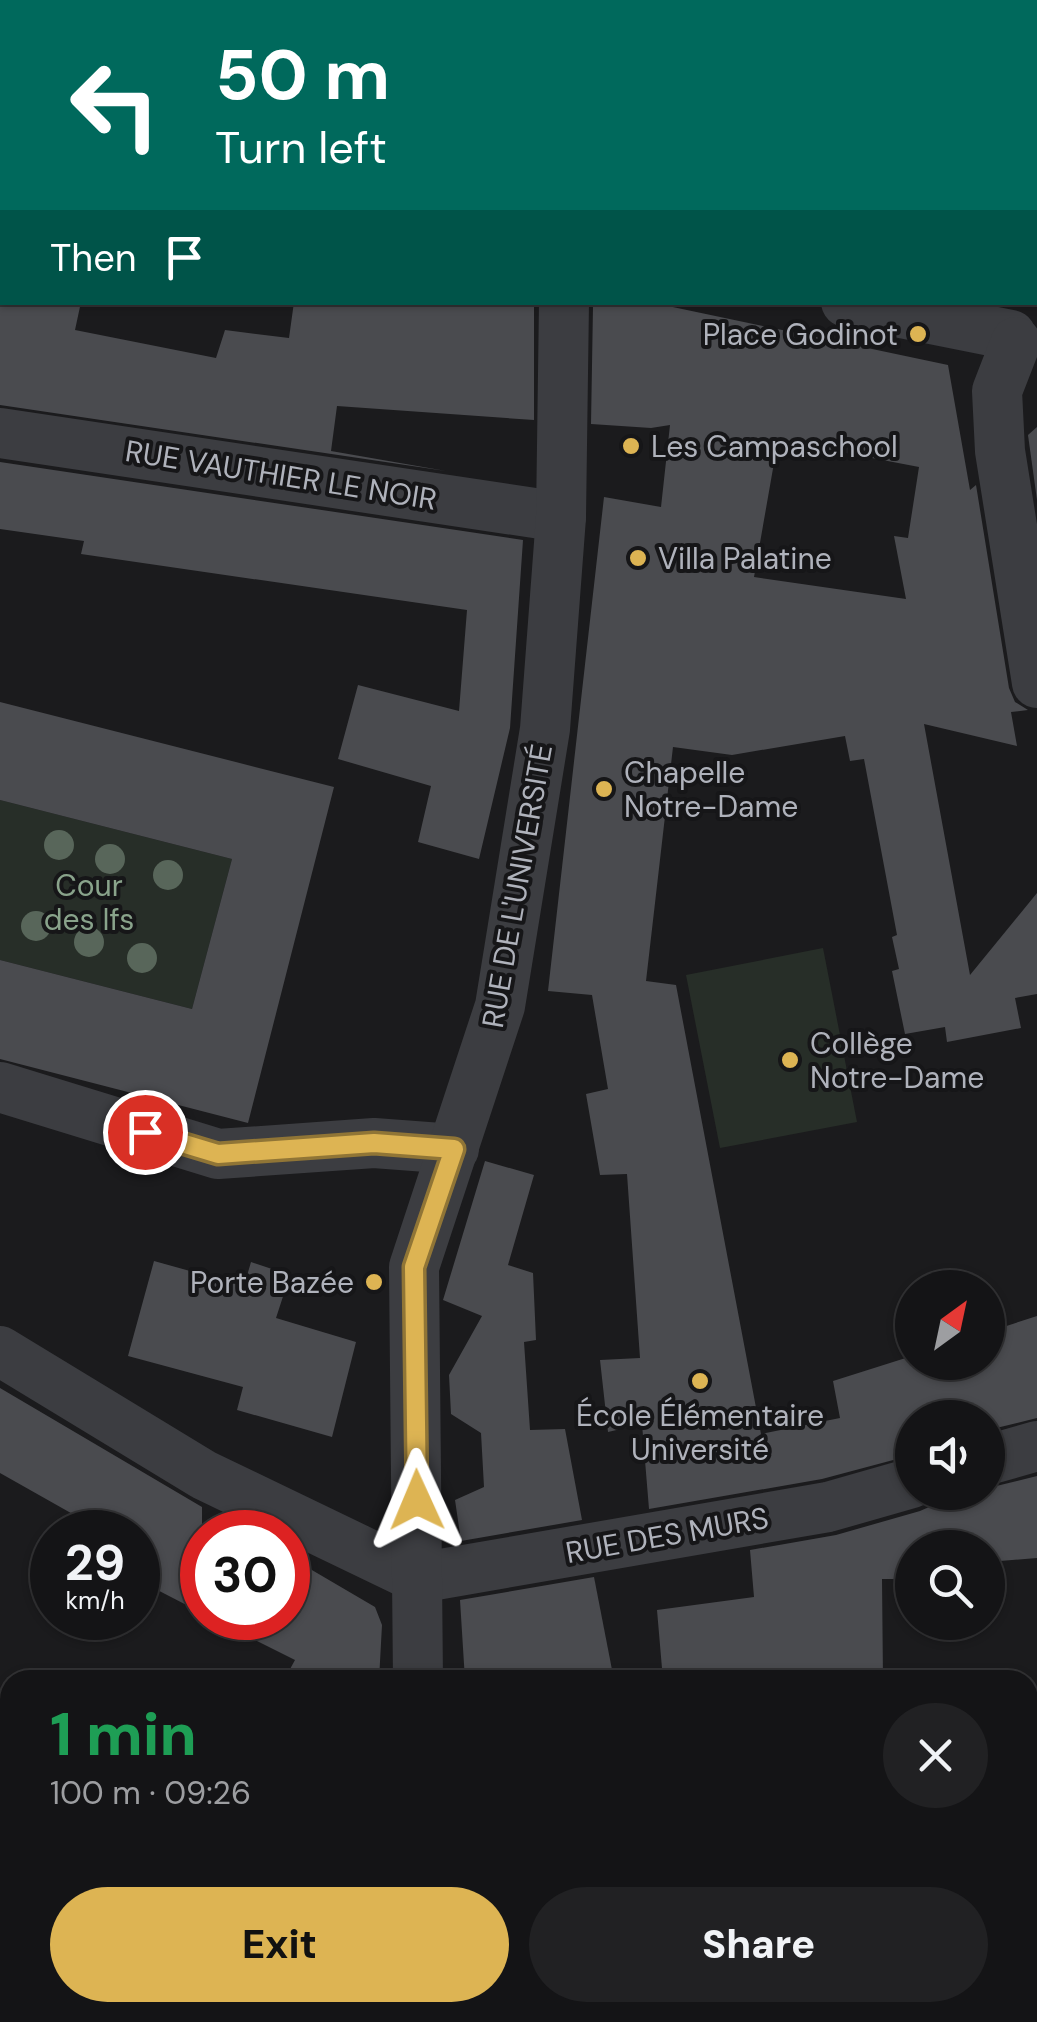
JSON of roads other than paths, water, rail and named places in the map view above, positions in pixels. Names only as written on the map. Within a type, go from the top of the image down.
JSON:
[{"type":"street","name":"RUE DE L'UNIVERSITÉ","points":[[418,1670],[414,1267],[500,1006],[545,729],[561,517],[564,305]]},
{"type":"street","points":[[862,305],[1017,335],[997,391],[1000,451],[1037,682]]},
{"type":"street","name":"RUE VAUTHIER LE NOIR","points":[[0,432],[561,517]]},
{"type":"street","points":[[0,1087],[218,1154],[374,1143],[454,1149]]},
{"type":"street","points":[[0,1350],[204,1475],[418,1578]]},
{"type":"street","points":[[1005,1455],[1037,1446]]},
{"type":"street","name":"RUE DES MURS","points":[[418,1578],[828,1507],[895,1487]]},
{"type":"place","name":"Place Godinot","points":[[918,334]]},
{"type":"place","name":"Les Campaschool","points":[[631,446]]},
{"type":"place","name":"Villa Palatine","points":[[638,558]]},
{"type":"place","name":"Chapelle Notre-Dame","points":[[604,789]]},
{"type":"place","name":"Collège Notre-Dame","points":[[790,1060]]},
{"type":"place","name":"Porte Bazée","points":[[374,1282]]},
{"type":"place","name":"École Élémentaire Université","points":[[700,1381]]},
{"type":"park label","name":"Cour des Ifs","points":[[89,902]]}]
